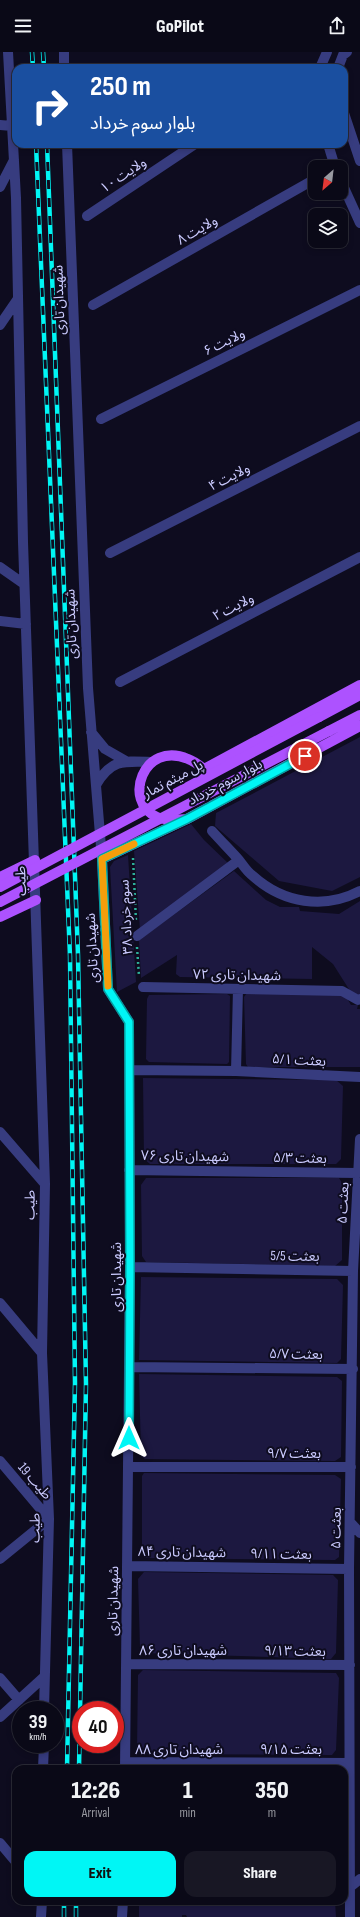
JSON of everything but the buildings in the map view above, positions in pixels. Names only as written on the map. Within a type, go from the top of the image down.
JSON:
[{"type":"main road","name":"بلوار سوم خرداد","points":[[156,760],[175,755],[189,759],[204,769],[360,685]]},
{"type":"main road","name":"پل میثم تمار","points":[[0,887],[360,695]]},
{"type":"main road","name":"پل میثم تمار","points":[[0,902],[360,715]]},
{"type":"main road","name":"بلوار سوم خرداد","points":[[102,859],[187,819],[360,726]]},
{"type":"main road","points":[[156,760],[143,772],[139,784],[142,802],[149,812],[162,819],[187,819]]},
{"type":"main road","points":[[0,877],[35,860]]},
{"type":"main road","points":[[0,917],[36,900]]},
{"type":"street","name":"طیب","points":[[8,52],[12,126]]},
{"type":"street","points":[[64,52],[64,64]]},
{"type":"street","points":[[322,64],[326,52]]},
{"type":"street","points":[[340,64],[343,55],[347,52]]},
{"type":"street","points":[[0,125],[12,126]]},
{"type":"street","points":[[348,125],[360,161]]},
{"type":"street","name":"طیب","points":[[13,148],[24,584],[35,860],[45,1184],[42,1353],[49,1519],[44,1701]]},
{"type":"street","name":"شهیدان تاری","points":[[67,148],[88,688],[102,859],[108,989],[129,1022],[129,1467],[125,1765]]},
{"type":"street","name":"ولایت ۱۰","points":[[87,216],[189,148]]},
{"type":"street","points":[[329,148],[333,160]]},
{"type":"street","points":[[0,187],[14,160]]},
{"type":"street","name":"ولایت ۸","points":[[93,305],[308,183]]},
{"type":"street","points":[[348,196],[360,223]]},
{"type":"street","name":"ولایت ۶","points":[[100,419],[360,290]]},
{"type":"street","points":[[0,325],[17,300]]},
{"type":"street","name":"ولایت ۴","points":[[110,553],[360,426]]},
{"type":"street","name":"ولایت ۲","points":[[120,682],[360,557]]},
{"type":"street","points":[[0,567],[24,584]]},
{"type":"street","points":[[0,621],[26,624]]},
{"type":"street","points":[[92,732],[106,749],[126,761]]},
{"type":"street","points":[[96,785],[102,774],[112,765],[126,761],[156,760]]},
{"type":"street","points":[[212,831],[239,860],[251,876],[267,888],[293,899],[318,902],[355,894]]},
{"type":"street","points":[[137,936],[239,860]]},
{"type":"street","name":"شهیدان تاری ۷۲","points":[[143,987],[342,990],[359,1000]]},
{"type":"street","points":[[236,1071],[238,989]]},
{"type":"street","name":"بعثت ۵/۱","points":[[130,1070],[236,1071],[360,1077]]},
{"type":"street","points":[[0,1132],[45,1184]]},
{"type":"street","name":"بعثت ۵","points":[[348,1797],[351,1467],[356,1435],[353,1369],[353,1271],[359,1194],[358,1173],[360,1139]]},
{"type":"street","name":"شهیدان تاری ۷۶","points":[[129,1170],[242,1171]]},
{"type":"street","name":"بعثت ۵/۳","points":[[242,1171],[358,1173]]},
{"type":"street","name":"بعثت 5/5","points":[[130,1267],[353,1271]]},
{"type":"street","points":[[0,1303],[42,1353]]},
{"type":"street","name":"بعثت ۵/۷","points":[[129,1367],[353,1369]]},
{"type":"street","name":"طیب 19","points":[[0,1461],[49,1519]]},
{"type":"street","name":"بعثت ۹/۷","points":[[129,1467],[351,1467]]},
{"type":"street","points":[[0,1559],[49,1519]]},
{"type":"street","points":[[350,1522],[360,1533]]},
{"type":"street","name":"شهیدان تاری ۸۴","points":[[127,1566],[237,1567]]},
{"type":"street","name":"بعثت ۹/۱۱","points":[[237,1567],[349,1568]]},
{"type":"street","name":"شهیدان تاری ۸۶","points":[[126,1664],[239,1664]]},
{"type":"street","name":"بعثت ۹/۱۳","points":[[239,1664],[350,1665]]},
{"type":"street","points":[[0,1717],[44,1677]]},
{"type":"street","points":[[0,1678],[19,1700]]},
{"type":"street","points":[[43,1765],[44,1753]]},
{"type":"street","name":"شهیدان تاری ۸۸","points":[[161,1765],[232,1763]]},
{"type":"street","name":"بعثت ۹/۱۵","points":[[232,1763],[349,1763]]},
{"type":"street","points":[[0,1843],[12,1857]]},
{"type":"street","points":[[349,1888],[360,1879]]},
{"type":"street","name":"بعثت ۵","points":[[348,1880],[350,1917]]},
{"type":"street","points":[[40,1917],[42,1905]]},
{"type":"street","points":[[122,1917],[123,1905]]},
{"type":"path","name":"سوم خرداد ۳۸","points":[[132,845],[139,980],[143,987]]},
{"type":"railway","points":[[32,52],[33,64]]},
{"type":"railway","points":[[43,52],[44,64]]},
{"type":"railway","points":[[36,148],[70,956],[75,1383],[67,1765]]},
{"type":"railway","points":[[47,148],[78,955],[86,1384],[79,1765]]},
{"type":"railway","points":[[64,1905],[64,1917]]},
{"type":"railway","points":[[76,1905],[76,1917]]},
{"type":"slow traffic","points":[[108,986],[102,859],[134,844]]},
{"type":"route","points":[[129,1438],[129,1022],[108,989],[102,859],[187,819],[305,756]]}]
